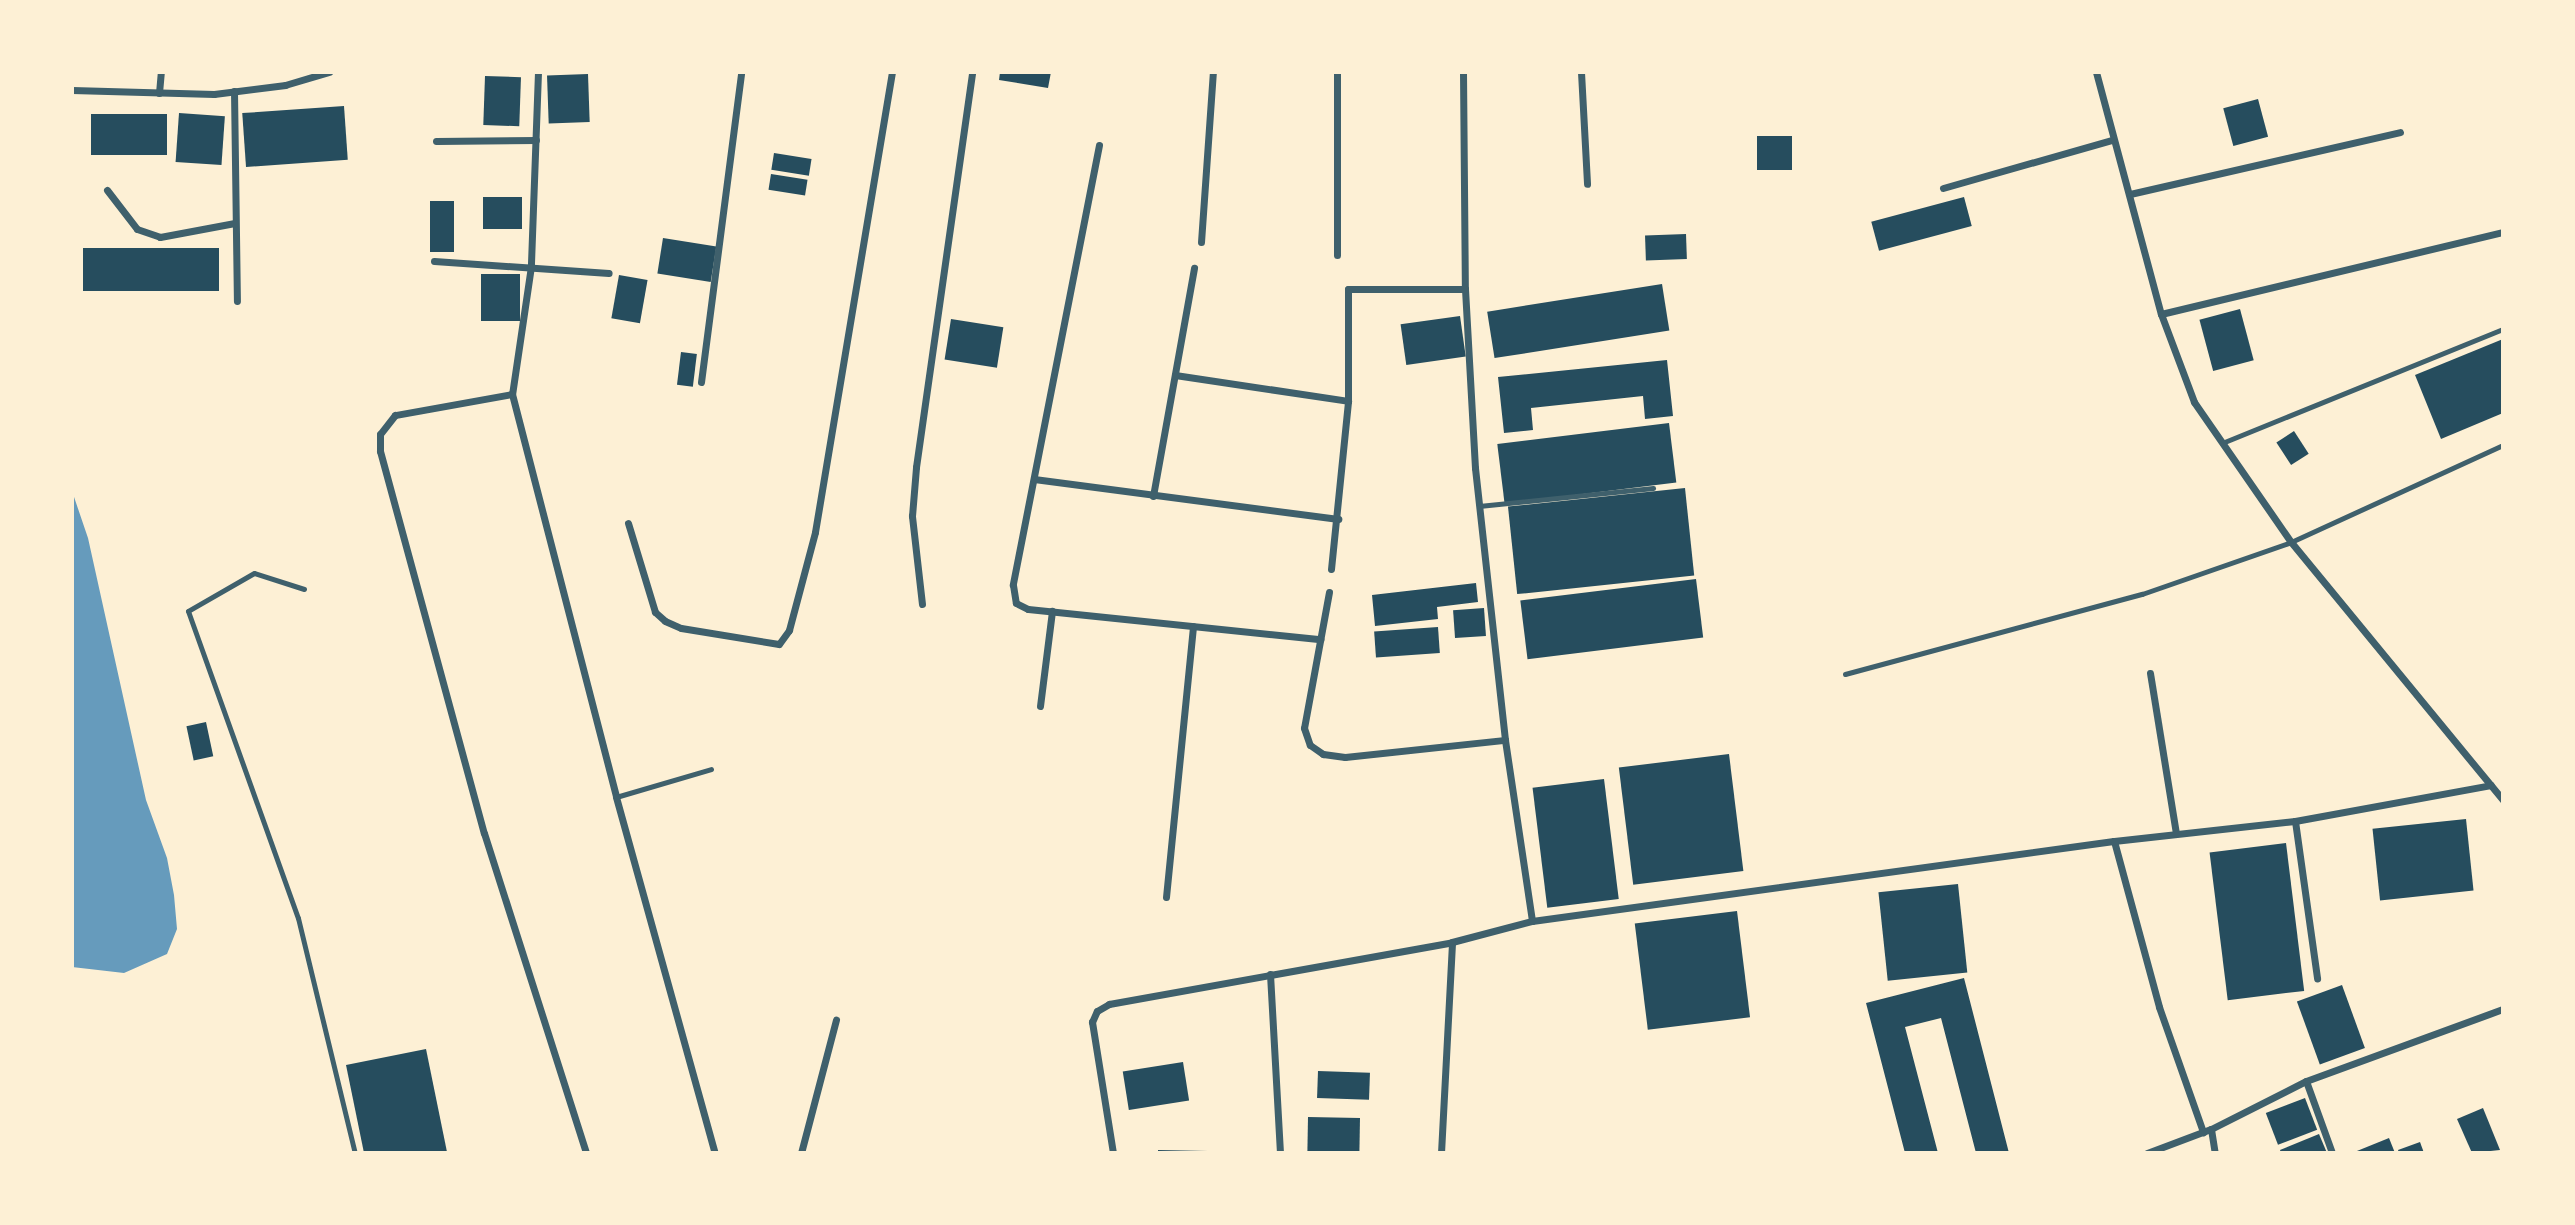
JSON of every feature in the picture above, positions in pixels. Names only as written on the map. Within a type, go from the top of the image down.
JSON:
[{"type":"street","points":[[159,93],[161,72]]},
{"type":"street","points":[[72,90],[159,93],[234,91],[285,85],[329,72]]},
{"type":"street","points":[[538,72],[531,266],[512,394],[616,797],[715,1153]]},
{"type":"street","points":[[701,382],[741,72]]},
{"type":"street","points":[[628,523],[655,612],[664,621],[681,628],[779,644],[789,630],[795,593],[815,532],[892,72]]},
{"type":"street","points":[[922,604],[912,516],[916,467],[972,72]]},
{"type":"street","points":[[1201,242],[1213,72]]},
{"type":"street","points":[[1337,72],[1337,255]]},
{"type":"street","points":[[1463,72],[1465,289],[1479,506],[1505,740],[1532,921]]},
{"type":"street","points":[[1581,72],[1587,184]]},
{"type":"street","points":[[2096,72],[2111,140],[2130,194],[2161,314],[2194,402],[2291,542],[2503,800]]},
{"type":"street","points":[[234,91],[237,301]]},
{"type":"street","points":[[2130,194],[2400,132]]},
{"type":"street","points":[[436,141],[536,139]]},
{"type":"street","points":[[1943,188],[2111,140]]},
{"type":"street","points":[[1099,145],[1034,478],[1014,596],[1019,606],[1052,611],[1320,639]]},
{"type":"street","points":[[107,190],[137,229],[160,237],[235,223]]},
{"type":"street","points":[[2161,314],[2503,232]]},
{"type":"street","points":[[434,261],[610,273]]},
{"type":"street","points":[[1153,496],[1194,268]]},
{"type":"street","points":[[1331,569],[1348,401],[1348,289],[1465,289]]},
{"type":"street","points":[[1175,375],[1348,401]]},
{"type":"street","points":[[512,394],[396,415],[380,434],[380,451],[484,833],[586,1153]]},
{"type":"street","points":[[1034,478],[1338,519]]},
{"type":"street","points":[[1329,592],[1304,728],[1310,745],[1323,754],[1345,757],[1505,740]]},
{"type":"street","points":[[1040,706],[1052,611]]},
{"type":"street","points":[[1166,897],[1193,626]]},
{"type":"street","points":[[2150,673],[2176,833]]},
{"type":"street","points":[[1113,1153],[1092,1022],[1097,1011],[1140,997],[1452,942],[1532,921],[2114,841],[2295,821],[2491,785]]},
{"type":"street","points":[[2295,821],[2317,978]]},
{"type":"street","points":[[2114,841],[2160,1007],[2203,1132]]},
{"type":"street","points":[[1441,1153],[1452,942]]},
{"type":"street","points":[[1270,974],[1280,1153]]},
{"type":"street","points":[[2147,1153],[2211,1129],[2306,1081],[2503,1009]]},
{"type":"street","points":[[801,1153],[836,1020]]},
{"type":"street","points":[[2306,1081],[2332,1153]]},
{"type":"street","points":[[2211,1129],[2215,1153]]},
{"type":"lane","points":[[2222,443],[2503,329]]},
{"type":"lane","points":[[1846,674],[2142,594],[2291,542],[2503,445]]},
{"type":"lane","points":[[1479,506],[1653,488]]},
{"type":"lane","points":[[304,589],[254,573],[188,611],[298,918],[355,1153]]},
{"type":"lane","points":[[616,797],[711,769]]},
{"type":"water","points":[[72,491],[88,538],[146,800],[167,858],[174,895],[177,929],[167,954],[124,973],[72,967]]},
{"type":"building","points":[[1000,72],[1051,72],[1048,88],[999,80]]},
{"type":"building","points":[[588,74],[590,122],[549,123],[547,75]]},
{"type":"building","points":[[485,76],[521,77],[519,126],[483,125]]},
{"type":"building","points":[[2258,99],[2268,137],[2233,146],[2223,108]]},
{"type":"building","points":[[344,106],[348,160],[246,167],[242,113]]},
{"type":"building","points":[[179,113],[225,116],[221,165],[176,162]]},
{"type":"building","points":[[91,114],[167,114],[167,155],[91,155]]},
{"type":"building","points":[[1757,136],[1792,136],[1792,170],[1757,170]]},
{"type":"building","points":[[774,153],[812,159],[809,176],[771,170]]},
{"type":"building","points":[[771,174],[808,180],[805,196],[768,190]]},
{"type":"building","points":[[483,197],[522,197],[522,229],[483,229]]},
{"type":"building","points":[[1964,197],[1972,226],[1879,251],[1871,222]]},
{"type":"building","points":[[430,201],[454,201],[454,252],[430,252]]},
{"type":"building","points":[[1686,234],[1687,259],[1646,260],[1645,235]]},
{"type":"building","points":[[663,238],[716,246],[711,282],[657,274]]},
{"type":"building","points":[[83,248],[219,248],[219,291],[83,291]]},
{"type":"building","points":[[481,274],[520,274],[520,321],[481,321]]},
{"type":"building","points":[[619,275],[648,280],[640,323],[611,318]]},
{"type":"building","points":[[1662,284],[1669,330],[1495,358],[1487,312]]},
{"type":"building","points":[[2240,309],[2254,360],[2213,371],[2199,320]]},
{"type":"building","points":[[1460,316],[1466,357],[1406,365],[1401,324]]},
{"type":"building","points":[[951,319],[1003,327],[997,368],[945,359]]},
{"type":"building","points":[[2503,339],[2503,413],[2441,439],[2415,375]]},
{"type":"building","points":[[681,352],[697,354],[693,387],[677,385]]},
{"type":"building","points":[[1667,360],[1673,416],[1645,419],[1643,396],[1531,408],[1533,430],[1504,433],[1498,377]]},
{"type":"building","points":[[1669,423],[1676,483],[1505,504],[1497,444]]},
{"type":"building","points":[[2294,431],[2309,454],[2291,465],[2276,442]]},
{"type":"building","points":[[1685,488],[1694,576],[1517,594],[1508,507]]},
{"type":"building","points":[[1696,579],[1703,638],[1528,659],[1520,601]]},
{"type":"building","points":[[1476,583],[1478,602],[1437,607],[1438,619],[1375,626],[1372,595]]},
{"type":"building","points":[[1484,608],[1486,636],[1455,638],[1453,610]]},
{"type":"building","points":[[1438,627],[1440,653],[1376,657],[1374,631]]},
{"type":"building","points":[[206,722],[213,756],[194,760],[186,726]]},
{"type":"building","points":[[1729,754],[1743,871],[1633,885],[1619,768]]},
{"type":"building","points":[[1604,779],[1619,899],[1547,908],[1533,788]]},
{"type":"building","points":[[2466,819],[2474,891],[2380,900],[2373,829]]},
{"type":"building","points":[[2286,843],[2304,991],[2228,1000],[2210,852]]},
{"type":"building","points":[[1958,884],[1967,973],[1888,981],[1878,892]]},
{"type":"building","points":[[1737,911],[1750,1017],[1648,1030],[1635,924]]},
{"type":"building","points":[[1964,978],[2009,1153],[1976,1153],[1941,1018],[1905,1027],[1938,1153],[1905,1153],[1866,1003]]},
{"type":"building","points":[[2342,985],[2365,1048],[2320,1064],[2297,1001]]},
{"type":"building","points":[[426,1049],[447,1152],[364,1153],[346,1065]]},
{"type":"building","points":[[1183,1062],[1189,1101],[1129,1110],[1123,1072]]},
{"type":"building","points":[[1318,1071],[1370,1073],[1369,1100],[1317,1098]]},
{"type":"building","points":[[2305,1098],[2317,1130],[2278,1145],[2266,1113]]},
{"type":"building","points":[[2483,1108],[2500,1150],[2472,1153],[2457,1119]]},
{"type":"building","points":[[1308,1117],[1360,1118],[1359,1153],[1307,1153]]},
{"type":"building","points":[[2319,1134],[2327,1153],[2281,1153],[2280,1150]]},
{"type":"building","points":[[2389,1138],[2395,1153],[2352,1153]]},
{"type":"building","points":[[2420,1142],[2424,1153],[2399,1153],[2398,1150]]},
{"type":"building","points":[[1158,1150],[1208,1151],[1208,1153],[1158,1153]]}]
